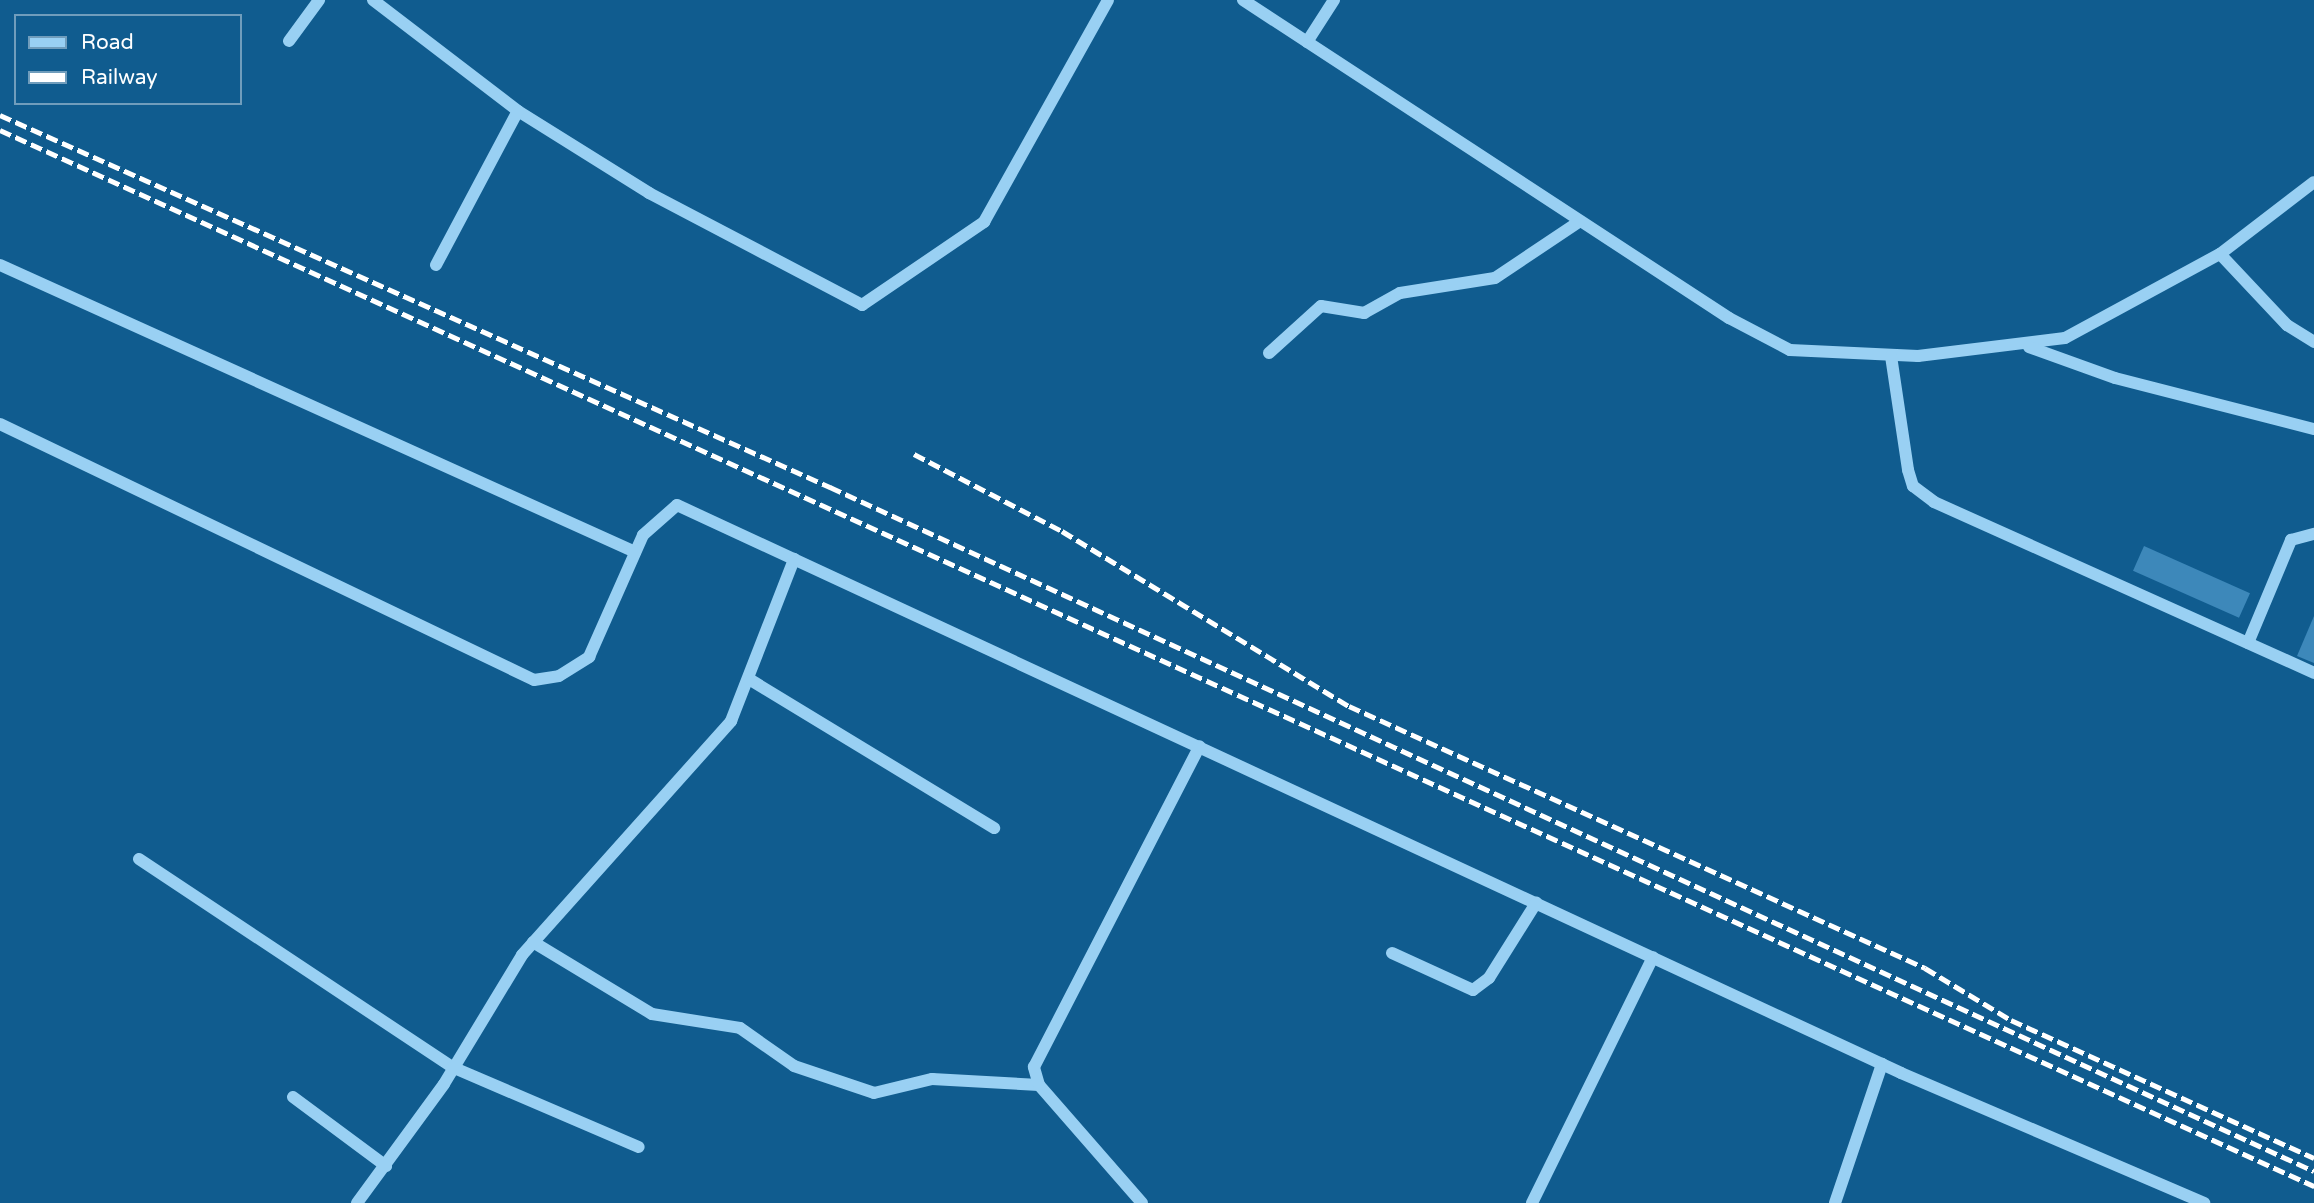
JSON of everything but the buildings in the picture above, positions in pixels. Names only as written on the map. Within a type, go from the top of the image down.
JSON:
[{"type":"street","points":[[289,41],[319,0]]},
{"type":"street","points":[[373,0],[518,111],[675,208],[862,305],[984,222],[1108,0]]},
{"type":"street","points":[[1243,0],[1580,221],[1790,350],[1891,356],[2029,347],[2097,323],[2220,254],[2314,182]]},
{"type":"street","points":[[1307,42],[1334,0]]},
{"type":"street","points":[[436,265],[518,111]]},
{"type":"street","points":[[1269,353],[1321,306],[1364,313],[1400,293],[1495,278],[1580,221]]},
{"type":"street","points":[[2220,254],[2287,325],[2314,342]]},
{"type":"street","points":[[0,265],[635,552]]},
{"type":"street","points":[[2029,347],[2115,378],[2314,429]]},
{"type":"street","points":[[1891,356],[1913,486],[1934,502],[2314,673]]},
{"type":"street","points":[[0,424],[534,680],[559,676],[589,657],[643,535],[677,505],[1882,1064],[2204,1203]]},
{"type":"street","points":[[2248,643],[2291,540],[2314,534]]},
{"type":"street","points":[[357,1203],[386,1166],[453,1068],[533,942],[731,721],[750,679],[794,559]]},
{"type":"street","points":[[750,679],[994,828]]},
{"type":"street","points":[[1142,1203],[1039,1085],[1038,1057],[1200,746]]},
{"type":"street","points":[[139,859],[453,1068],[639,1147]]},
{"type":"street","points":[[1392,953],[1473,990],[1489,978],[1536,903]]},
{"type":"street","points":[[533,942],[652,1014],[740,1028],[794,1066],[874,1093],[932,1079],[1039,1085]]},
{"type":"street","points":[[1532,1203],[1653,957]]},
{"type":"street","points":[[1835,1203],[1882,1064]]},
{"type":"street","points":[[293,1097],[386,1166]]},
{"type":"railway","points":[[0,115],[830,487],[2314,1171]]},
{"type":"railway","points":[[0,130],[2314,1186]]},
{"type":"railway","points":[[914,454],[1062,531],[1349,706],[1925,968],[2011,1020],[2314,1158]]}]
